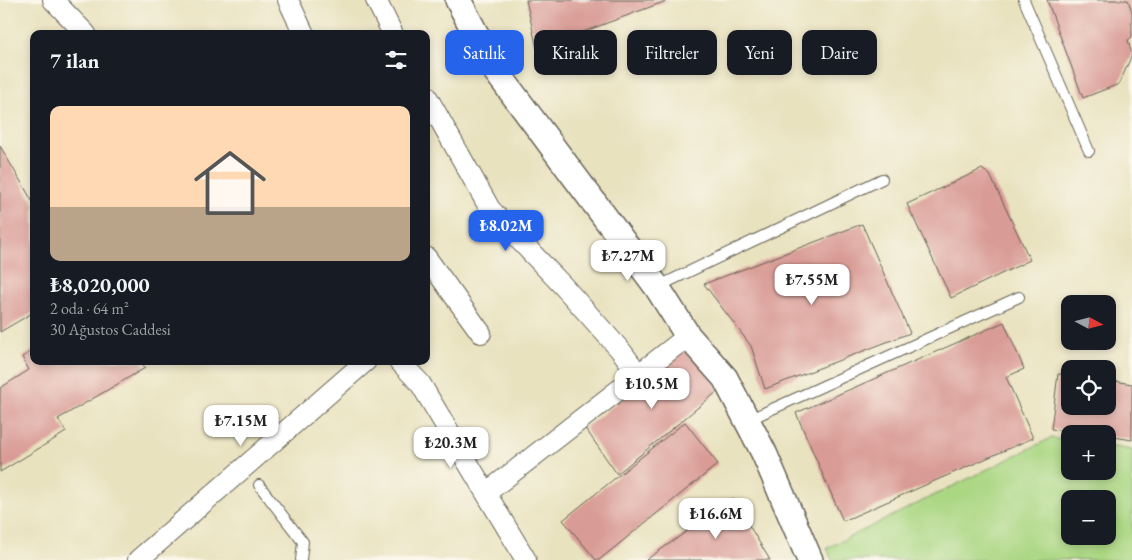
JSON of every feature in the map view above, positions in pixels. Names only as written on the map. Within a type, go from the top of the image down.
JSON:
[{"type":"street","points":[[53,0],[82,30]]},
{"type":"street","points":[[288,0],[302,30]]},
{"type":"street","points":[[376,0],[391,30]]},
{"type":"street","points":[[458,0],[493,67],[657,287],[688,336],[725,378],[764,453],[810,560]]},
{"type":"street","points":[[430,102],[490,209],[565,288],[622,352],[638,374]]},
{"type":"street","points":[[430,263],[481,333]]},
{"type":"street","points":[[486,493],[688,336]]},
{"type":"street","points":[[138,560],[361,365]]},
{"type":"street","points":[[403,365],[420,383],[526,560]]},
{"type":"lane","points":[[1024,0],[1089,151]]},
{"type":"lane","points":[[657,287],[882,179]]},
{"type":"lane","points":[[747,420],[1019,297]]},
{"type":"lane","points":[[259,485],[303,542],[300,560]]},
{"type":"green space","points":[[1051,438],[1061,440],[1061,480],[1116,480],[1116,447],[1132,450],[1132,560],[832,560],[827,548]]},
{"type":"building","points":[[526,0],[669,0],[588,30],[534,30],[534,36]]},
{"type":"building","points":[[1047,0],[1128,0],[1132,12],[1132,37],[1128,40],[1132,55],[1119,84],[1083,98]]},
{"type":"building","points":[[0,146],[30,197],[30,314],[0,332]]},
{"type":"building","points":[[982,169],[990,175],[1030,260],[951,298],[907,204]]},
{"type":"building","points":[[862,224],[910,333],[765,389],[751,346],[704,284]]},
{"type":"building","points":[[1004,322],[1024,369],[1006,377],[1033,438],[843,521],[796,413]]},
{"type":"building","points":[[682,351],[702,356],[718,391],[617,474],[585,428]]},
{"type":"building","points":[[30,352],[30,365],[143,365],[145,368],[58,419],[66,432],[0,472],[0,388],[29,370],[22,357]]},
{"type":"building","points":[[1058,374],[1061,374],[1061,415],[1116,415],[1116,381],[1132,384],[1132,440],[1116,437],[1116,425],[1061,425],[1061,430],[1051,429]]},
{"type":"building","points":[[685,422],[718,464],[599,560],[596,560],[563,520]]},
{"type":"building","points":[[733,499],[770,560],[646,560]]}]
